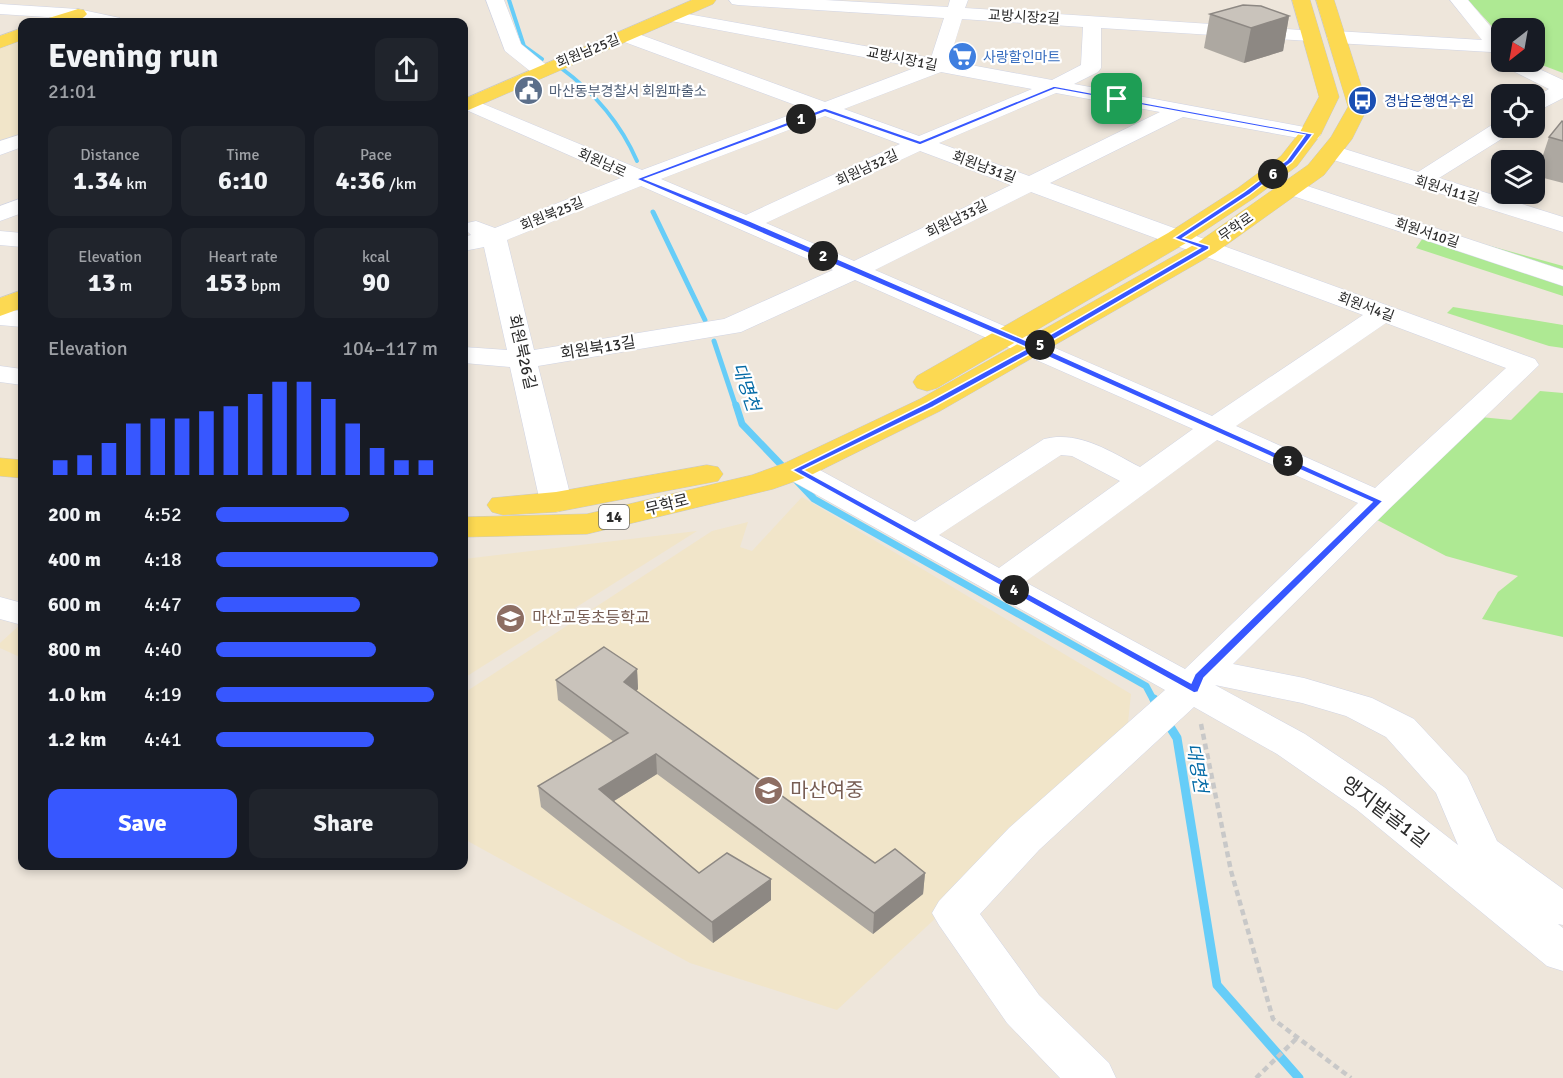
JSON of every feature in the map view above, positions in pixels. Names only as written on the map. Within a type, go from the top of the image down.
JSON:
[{"type":"main road","name":"회원남25길","points":[[468,103],[707,0]]},
{"type":"main road","name":"무학로","points":[[468,507],[556,502],[773,468],[844,430],[1178,238],[1289,161],[1310,134],[1329,97],[1301,0]]},
{"type":"main road","name":"무학로","points":[[468,527],[587,524],[773,468],[930,405],[1035,348],[1206,248],[1316,171],[1332,152],[1358,107],[1325,0]]},
{"type":"main road","points":[[66,18],[78,14]]},
{"type":"main road","points":[[0,42],[18,35]]},
{"type":"main road","points":[[0,308],[18,300]]},
{"type":"main road","points":[[0,467],[18,469]]},
{"type":"main road","points":[[0,487],[18,489]]},
{"type":"street","points":[[495,0],[512,47],[542,70]]},
{"type":"street","name":"교방시장2길","points":[[738,0],[957,7],[1095,21],[1310,35]]},
{"type":"street","points":[[1095,21],[1102,0]]},
{"type":"street","points":[[1460,0],[1491,39]]},
{"type":"street","points":[[938,66],[957,7]]},
{"type":"street","points":[[0,9],[78,14],[96,18]]},
{"type":"street","name":"교방시장1길","points":[[671,16],[1310,134]]},
{"type":"street","name":"회원남32길","points":[[748,223],[920,143],[1054,87],[1091,68],[1095,21]]},
{"type":"street","name":"회원남31길","points":[[626,36],[1206,248]]},
{"type":"street","points":[[1336,37],[1491,53]]},
{"type":"street","name":"회원북25길","points":[[468,243],[494,237],[639,179],[938,66]]},
{"type":"street","points":[[1534,72],[1563,89],[1545,100]]},
{"type":"street","name":"회원남로","points":[[468,105],[1006,335],[1378,501]]},
{"type":"street","name":"회원남33길","points":[[731,326],[855,270],[1181,110]]},
{"type":"street","points":[[1419,181],[1491,136]]},
{"type":"street","points":[[0,148],[18,141]]},
{"type":"street","name":"회원서11길","points":[[1332,152],[1563,225]]},
{"type":"street","name":"회원서10길","points":[[1292,188],[1563,278]]},
{"type":"street","points":[[0,214],[18,207]]},
{"type":"street","points":[[468,224],[494,237]]},
{"type":"street","name":"회원북26길","points":[[494,237],[556,502]]},
{"type":"street","points":[[0,238],[18,240]]},
{"type":"street","name":"회원서4길","points":[[1206,248],[1525,365],[1378,501]]},
{"type":"street","points":[[1001,583],[1214,428],[1384,313]]},
{"type":"street","points":[[0,317],[18,319]]},
{"type":"street","name":"회원북13길","points":[[468,355],[524,360],[731,326]]},
{"type":"street","points":[[0,374],[18,376]]},
{"type":"street","points":[[916,536],[1054,445],[1079,448],[1142,480]]},
{"type":"street","name":"앵지밭골1길","points":[[773,468],[916,536],[1001,583],[1180,697],[1291,744],[1561,936]]},
{"type":"street","points":[[1092,1078],[1023,1009],[954,913],[1024,839],[1180,697],[1378,501]]},
{"type":"street","points":[[0,608],[18,613]]},
{"type":"street","points":[[1180,697],[1304,691],[1359,707],[1400,728],[1453,786],[1481,851],[1540,897],[1561,936]]},
{"type":"path","points":[[1180,697],[1273,1019],[1351,1078]]},
{"type":"path","points":[[1256,1078],[1297,1038]]},
{"type":"shaded area","points":[[18,40],[18,136],[0,143],[0,47]]},
{"type":"shaded area","name":"마산여중","points":[[802,497],[1131,694],[1126,741],[837,1010],[690,963],[468,841],[468,690],[712,531],[748,522],[740,547],[752,551]]},
{"type":"shaded area","name":"마산교동초등학교","points":[[697,531],[468,675],[468,559]]},
{"type":"shaded area","points":[[18,627],[18,656],[0,648],[0,643]]},
{"type":"green space","points":[[1468,0],[1563,0],[1563,73],[1545,66],[1545,18],[1491,18],[1491,25]]},
{"type":"green space","points":[[1429,229],[1563,266],[1563,296],[1416,248]]},
{"type":"green space","points":[[1453,307],[1563,325],[1563,348],[1549,346],[1447,313]]},
{"type":"green space","points":[[1540,391],[1563,393],[1563,637],[1482,619],[1498,592],[1518,576],[1446,556],[1360,511],[1470,416],[1511,420]]},
{"type":"building","points":[[1243,5],[1261,6],[1289,16],[1251,28],[1210,14]]},
{"type":"building","points":[[1562,121],[1563,141],[1549,137]]},
{"type":"building","points":[[604,647],[637,669],[624,682],[875,863],[895,849],[925,873],[874,913],[656,754],[599,789],[699,873],[727,853],[771,879],[712,922],[538,786],[628,733],[556,680]]},
{"type":"waterway","points":[[509,0],[524,46],[542,59]]},
{"type":"waterway","points":[[561,68],[596,98],[605,109],[623,134],[637,161]]},
{"type":"waterway","points":[[653,212],[705,320]]},
{"type":"waterway","name":"대명천","points":[[714,341],[736,407]]},
{"type":"waterway","name":"대명천","points":[[736,405],[742,424],[787,471]]},
{"type":"waterway","name":"대명천","points":[[797,481],[814,499],[1146,686],[1154,701]]},
{"type":"waterway","name":"대명천","points":[[1154,699],[1158,707]]},
{"type":"waterway","name":"대명천","points":[[1167,722],[1177,738],[1217,985],[1299,1078]]},
{"type":"place","name":"사랑할인마트","points":[[962,57]]},
{"type":"place","name":"마산동부경찰서 회원파출소","points":[[528,91]]},
{"type":"place","name":"경남은행연수원","points":[[1363,101]]},
{"type":"place","name":"마산교동초등학교","points":[[511,618]]},
{"type":"place","name":"마산여중","points":[[769,790]]},
{"type":"route","points":[[1117,99],[1054,87],[920,143],[825,110],[639,179],[748,223],[1035,348],[1378,501],[1199,676],[1194,689],[796,470],[930,405],[1035,348],[1206,248],[1178,238],[1289,161],[1310,134],[1117,99]]}]
